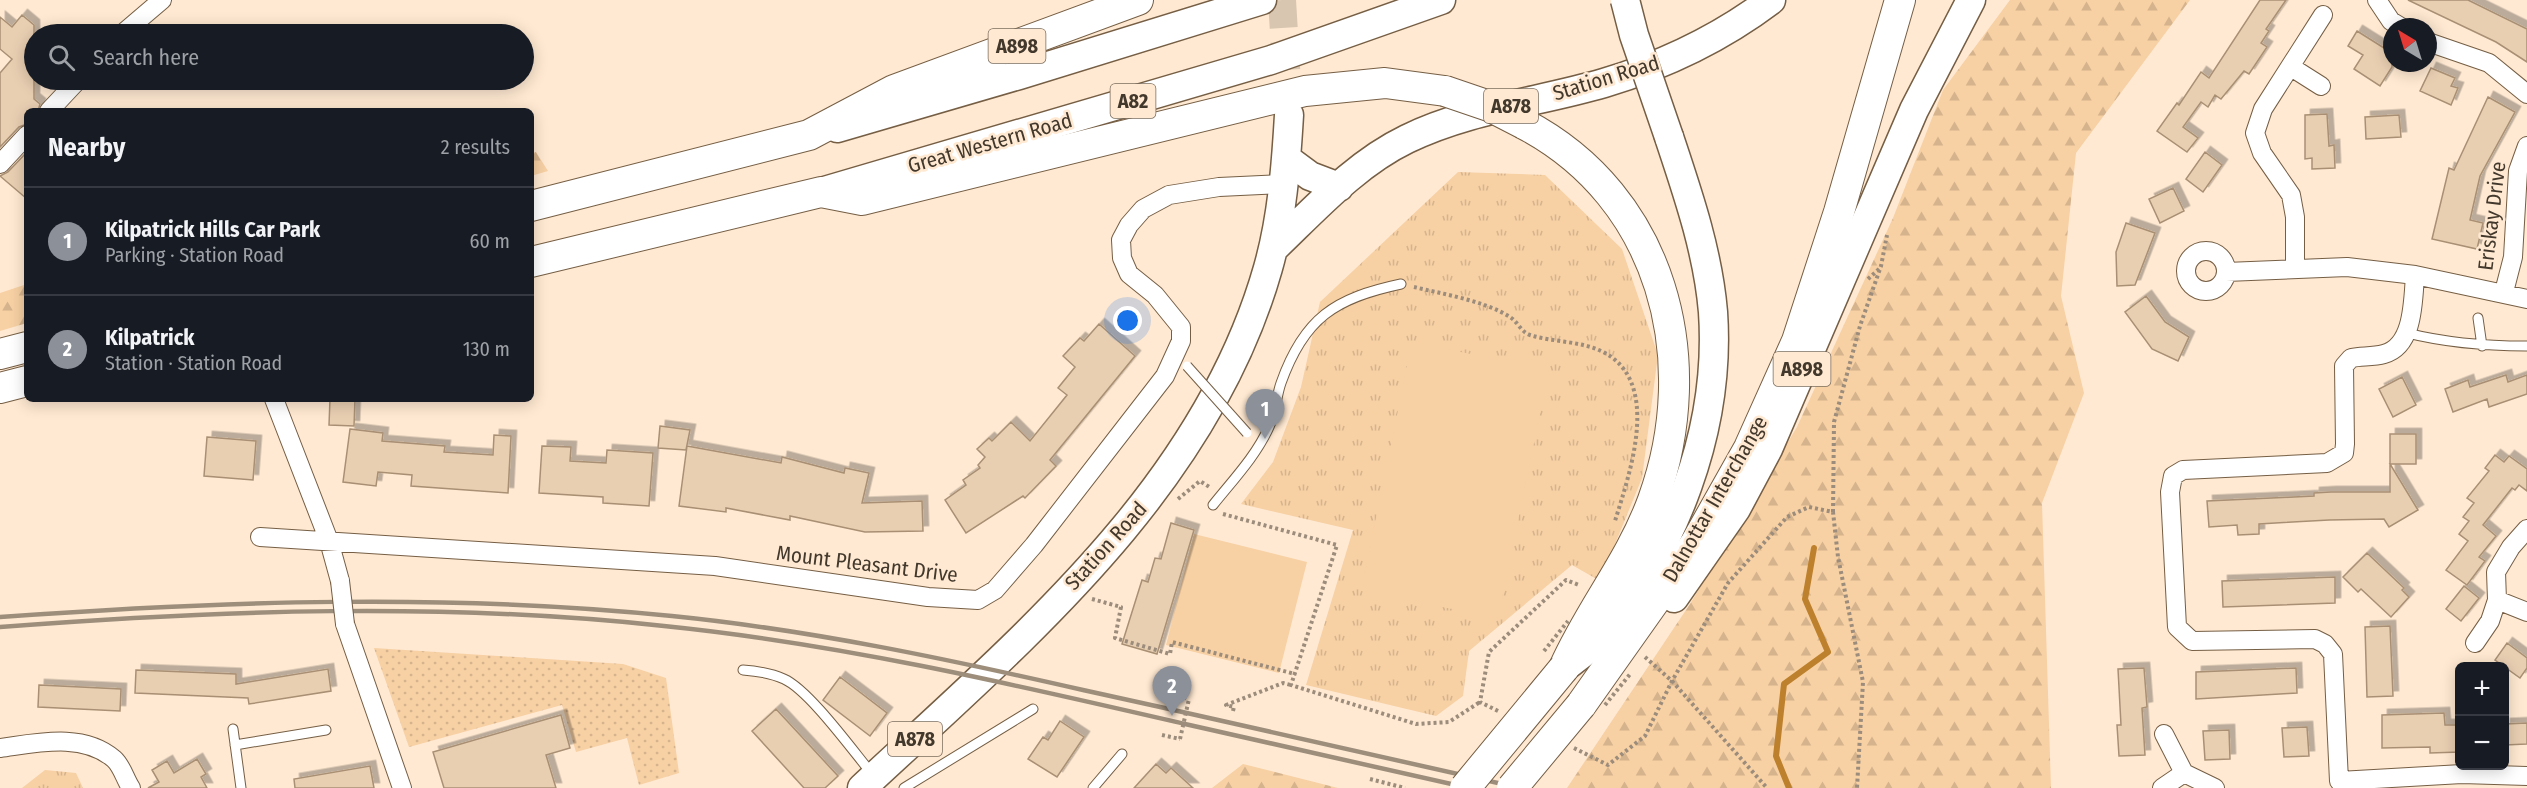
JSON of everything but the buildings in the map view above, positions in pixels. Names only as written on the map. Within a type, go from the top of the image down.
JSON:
[{"type":"highway","name":"A898","points":[[809,135],[894,90],[1138,0]]},
{"type":"highway","name":"Dalnottar Interchange","points":[[1581,705],[1695,544],[1749,448],[1797,341],[1846,190],[1900,0]]},
{"type":"highway","points":[[821,192],[862,200],[1329,87],[1385,83],[1445,91],[1489,106],[1545,135],[1583,166],[1629,220],[1660,282],[1674,347],[1672,416],[1668,446],[1654,499],[1627,560],[1577,637],[1564,668],[1465,788]]},
{"type":"highway","points":[[534,205],[809,135]]},
{"type":"highway","name":"Great Western Road","points":[[534,261],[821,192]]},
{"type":"highway","points":[[0,354],[24,348]]},
{"type":"highway","points":[[0,388],[24,382]]},
{"type":"highway","name":"A898","points":[[1512,788],[1581,705]]},
{"type":"main road","points":[[809,135],[1019,75],[1263,0]]},
{"type":"main road","name":"Great Western Road","points":[[821,192],[1271,60],[1442,0]]},
{"type":"main road","points":[[1564,668],[1598,640],[1660,550],[1684,496],[1703,434],[1710,377],[1713,314],[1700,236],[1634,35],[1625,0]]},
{"type":"main road","name":"Station Road","points":[[1273,249],[1363,167],[1405,140],[1472,116],[1633,73],[1704,42],[1740,23],[1771,0]]},
{"type":"main road","name":"A898","points":[[1581,705],[1611,680],[1660,617],[1707,553],[1752,480],[1914,110],[1971,0]]},
{"type":"main road","name":"Station Road","points":[[869,782],[1015,643],[1098,557],[1148,499],[1220,389],[1258,298],[1273,249],[1285,172],[1289,115]]},
{"type":"main road","points":[[1285,172],[1310,176],[1339,187]]},
{"type":"street","points":[[2377,0],[2389,18]]},
{"type":"street","points":[[133,24],[158,1]]},
{"type":"street","points":[[2295,268],[2295,217],[2291,195],[2262,153],[2255,132],[2263,109],[2323,15]]},
{"type":"street","points":[[2437,45],[2489,63],[2527,94]]},
{"type":"street","points":[[2291,67],[2321,86]]},
{"type":"street","points":[[52,108],[69,90]]},
{"type":"street","points":[[0,164],[24,138]]},
{"type":"street","name":"Eriskay Drive","points":[[2504,292],[2513,257],[2527,146]]},
{"type":"street","name":"Mount Pleasant Drive","points":[[260,537],[715,566],[928,597],[978,600],[995,590],[1034,545],[1165,376],[1181,360],[1181,327],[1155,296],[1129,274],[1122,258],[1121,240],[1129,225],[1143,209],[1169,195],[1219,187],[1285,172]]},
{"type":"street","points":[[2226,272],[2347,267],[2415,275],[2504,292],[2527,299]]},
{"type":"street","points":[[2415,275],[2407,333],[2396,349],[2383,354],[2351,358],[2344,366],[2345,444],[2344,453],[2336,460],[2327,463],[2183,470],[2174,476],[2170,492],[2177,627],[2192,641],[2315,639],[2325,644],[2333,654],[2332,784],[2492,781],[2527,776]]},
{"type":"street","points":[[274,402],[329,541],[340,581],[345,624],[402,788]]},
{"type":"street","points":[[2475,644],[2490,621],[2497,600],[2496,572],[2511,547],[2527,529]]},
{"type":"street","points":[[2497,600],[2527,612]]},
{"type":"street","points":[[2164,734],[2184,773],[2216,788]]},
{"type":"street","points":[[0,748],[48,741],[83,744],[103,751],[116,761],[131,788]]},
{"type":"street","points":[[2162,788],[2184,773]]},
{"type":"lane","points":[[1213,505],[1259,446],[1271,424],[1280,386],[1300,338],[1335,307],[1376,289],[1401,284]]},
{"type":"lane","points":[[2478,318],[2482,346]]},
{"type":"lane","points":[[2407,333],[2440,341],[2482,346],[2526,346]]},
{"type":"lane","points":[[1181,360],[1259,446]]},
{"type":"lane","points":[[743,670],[762,672],[786,680],[820,712],[869,782]]},
{"type":"lane","points":[[904,788],[1033,709]]},
{"type":"lane","points":[[233,729],[241,788]]},
{"type":"lane","points":[[235,745],[326,730]]},
{"type":"lane","points":[[1093,788],[1122,754]]},
{"type":"path","points":[[1857,788],[1863,682],[1838,557],[1833,512],[1833,422],[1860,326],[1881,266],[1887,231]]},
{"type":"path","points":[[1401,284],[1471,301],[1511,317],[1527,334],[1599,351],[1619,362],[1630,377],[1637,400],[1634,457],[1615,522]]},
{"type":"path","points":[[1213,505],[1225,516],[1337,545],[1291,685]]},
{"type":"path","points":[[1672,681],[1728,583],[1787,517],[1809,507],[1833,512]]},
{"type":"path","points":[[1579,585],[1585,577]]},
{"type":"path","points":[[1086,596],[1100,603],[1121,607],[1115,638],[1170,654],[1172,642],[1295,674]]},
{"type":"path","points":[[1645,657],[1672,681],[1767,788]]},
{"type":"path","points":[[1233,711],[1234,706],[1226,705],[1283,683],[1416,724],[1449,722],[1480,702]]},
{"type":"path","points":[[1162,735],[1180,739],[1190,699],[1172,694]]},
{"type":"path","points":[[1370,779],[1405,788]]},
{"type":"green space","points":[[2010,0],[2190,0],[2076,153],[2061,296],[2084,393],[2042,503],[2051,788],[1567,788],[1690,604],[1797,427],[1893,218],[1943,90]]},
{"type":"green space","points":[[534,152],[536,152],[548,171],[534,175]]},
{"type":"green space","points":[[1458,172],[1545,175],[1622,249],[1658,355],[1642,478],[1600,581],[1572,565],[1469,651],[1463,696],[1436,716],[1306,685],[1353,530],[1241,504],[1273,462],[1301,387],[1320,302]]},
{"type":"green space","points":[[24,285],[24,324],[0,331],[0,293]]},
{"type":"green space","points":[[1412,342],[1549,370],[1498,618],[1361,591]]},
{"type":"green space","points":[[1194,534],[1307,562],[1279,673],[1166,645]]},
{"type":"green space","points":[[374,648],[623,664],[666,678],[679,773],[639,785],[627,738],[576,752],[562,705],[409,747]]},
{"type":"green space","points":[[1243,764],[1338,788],[1212,788]]},
{"type":"green space","points":[[45,770],[76,773],[83,788],[22,788]]},
{"type":"waterway","points":[[1789,788],[1776,756],[1784,684],[1828,652],[1805,599],[1814,548]]},
{"type":"tunnel","points":[[1282,0],[1289,115]]},
{"type":"railway","points":[[0,617],[168,607],[336,602],[504,604],[672,616],[827,637],[930,657],[1520,788]]},
{"type":"railway","points":[[0,627],[166,616],[332,611],[498,614],[581,618],[664,626],[796,643],[926,667],[1056,694],[1469,788]]},
{"type":"place","name":"Kilpatrick Hills Car Park","points":[[1265,439]]},
{"type":"place","name":"Kilpatrick","points":[[1172,716]]}]
